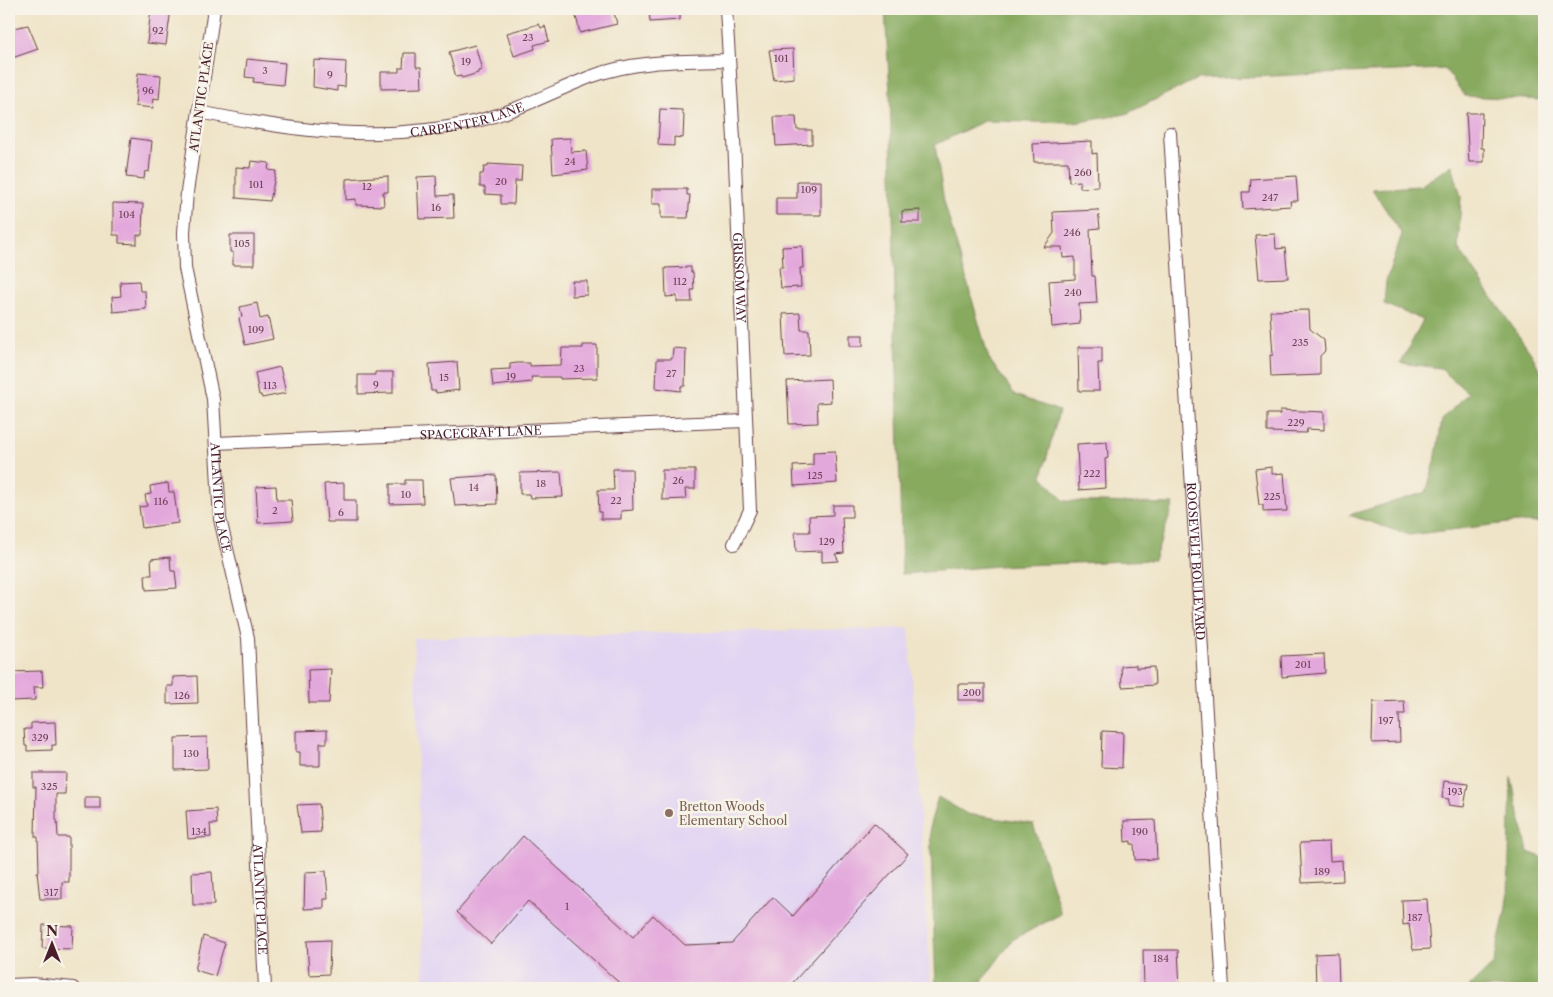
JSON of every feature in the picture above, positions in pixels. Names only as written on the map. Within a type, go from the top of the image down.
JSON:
[{"type":"street","name":"ATLANTIC PLACE","points":[[214,9],[184,232],[185,268],[191,304],[207,366],[213,399],[220,519],[248,638],[265,988]]},
{"type":"street","name":"GRISSOM WAY","points":[[726,9],[750,510],[734,544]]},
{"type":"street","name":"CARPENTER LANE","points":[[199,112],[300,129],[344,134],[391,135],[477,121],[519,108],[591,77],[623,68],[665,62],[729,60]]},
{"type":"street","name":"ROOSEVELT BOULEVARD","points":[[1170,133],[1223,988]]},
{"type":"street","name":"SPACECRAFT LANE","points":[[216,443],[745,421]]},
{"type":"street","points":[[9,984],[73,988]]},
{"type":"shaded area","name":"Bretton Woods Elementary School","points":[[909,628],[931,988],[424,988],[414,638]]},
{"type":"green space","points":[[885,9],[1544,9],[1544,100],[1465,96],[1445,69],[1197,79],[1126,114],[1074,123],[984,121],[935,145],[944,201],[989,359],[1015,395],[1059,411],[1042,476],[1064,501],[1174,504],[1154,560],[997,566],[902,574],[890,93]]},
{"type":"green space","points":[[1452,165],[1461,197],[1458,248],[1532,355],[1544,378],[1544,523],[1517,522],[1409,535],[1349,515],[1426,492],[1435,462],[1442,420],[1468,393],[1440,368],[1401,363],[1423,320],[1384,304],[1386,281],[1402,234],[1372,189],[1420,186]]},
{"type":"green space","points":[[1511,777],[1528,852],[1544,858],[1544,988],[1468,988],[1494,963],[1508,899]]},
{"type":"green space","points":[[938,797],[967,814],[1033,824],[1061,914],[1012,940],[977,988],[936,988],[930,824]]},
{"type":"building","points":[[151,9],[171,9],[166,45],[147,43]]},
{"type":"building","points":[[588,9],[613,9],[617,24],[580,33],[575,12]]},
{"type":"building","points":[[649,9],[680,9],[680,20],[650,22]]},
{"type":"building","points":[[539,24],[541,28],[545,26],[549,41],[534,45],[535,49],[514,56],[507,33]]},
{"type":"building","points":[[28,25],[38,49],[12,58],[9,52],[9,33],[13,28]]},
{"type":"building","points":[[475,45],[482,70],[462,78],[461,76],[456,77],[449,52]]},
{"type":"building","points":[[793,49],[794,78],[774,80],[769,50]]},
{"type":"building","points":[[404,53],[416,53],[416,67],[421,67],[422,88],[381,89],[381,72],[399,72],[399,68],[403,68]]},
{"type":"building","points":[[247,59],[285,63],[283,85],[253,82],[254,78],[245,77]]},
{"type":"building","points":[[314,60],[346,62],[345,87],[337,86],[337,91],[313,87]]},
{"type":"building","points":[[138,73],[161,75],[159,99],[154,98],[153,108],[135,106]]},
{"type":"building","points":[[660,109],[682,110],[682,114],[684,114],[683,138],[674,137],[674,146],[658,145]]},
{"type":"building","points":[[1466,113],[1482,113],[1481,148],[1484,148],[1484,162],[1469,162]]},
{"type":"building","points":[[774,117],[796,117],[797,130],[812,130],[812,144],[776,146]]},
{"type":"building","points":[[131,138],[152,141],[149,172],[145,171],[144,179],[126,177]]},
{"type":"building","points":[[570,138],[571,152],[586,151],[588,170],[553,174],[551,139]]},
{"type":"building","points":[[1092,141],[1092,154],[1097,153],[1098,187],[1080,188],[1080,181],[1069,182],[1068,162],[1034,162],[1033,144]]},
{"type":"building","points":[[251,161],[269,163],[268,170],[276,171],[270,201],[236,198],[236,167],[250,168]]},
{"type":"building","points":[[488,164],[522,166],[521,181],[515,181],[514,204],[501,204],[501,195],[485,194],[485,187],[480,187],[480,174],[483,174],[484,167],[488,167]]},
{"type":"building","points":[[388,176],[388,192],[383,192],[384,206],[356,205],[356,199],[346,200],[346,179]]},
{"type":"building","points":[[436,176],[437,196],[453,195],[454,218],[419,219],[417,177]]},
{"type":"building","points":[[1296,176],[1298,201],[1290,201],[1291,206],[1243,209],[1242,192],[1250,192],[1251,179]]},
{"type":"building","points":[[797,181],[821,181],[821,215],[776,215],[776,198],[797,198]]},
{"type":"building","points":[[652,189],[687,189],[687,195],[690,195],[688,218],[661,218],[661,204],[652,204]]},
{"type":"building","points":[[113,203],[143,204],[142,235],[137,235],[137,244],[119,243],[119,235],[113,235]]},
{"type":"building","points":[[920,210],[920,222],[902,222],[902,211]]},
{"type":"building","points":[[1098,210],[1100,228],[1090,229],[1092,276],[1095,276],[1097,303],[1079,304],[1080,324],[1052,327],[1049,281],[1075,279],[1075,257],[1063,258],[1062,247],[1044,247],[1054,233],[1053,212]]},
{"type":"building","points":[[1275,234],[1276,249],[1285,248],[1288,278],[1259,279],[1255,235]]},
{"type":"building","points":[[230,235],[254,235],[254,265],[233,265],[233,252],[230,252]]},
{"type":"building","points":[[802,246],[803,268],[800,268],[801,287],[781,288],[779,267],[783,267],[782,247]]},
{"type":"building","points":[[691,267],[694,290],[691,290],[692,302],[677,302],[677,296],[666,297],[665,268]]},
{"type":"building","points":[[139,281],[140,291],[145,291],[146,309],[113,312],[112,297],[121,296],[120,282]]},
{"type":"building","points":[[572,281],[587,281],[587,295],[572,296]]},
{"type":"building","points":[[257,303],[260,319],[268,317],[273,339],[245,345],[239,318],[242,317],[240,307]]},
{"type":"building","points":[[1309,310],[1310,329],[1324,340],[1325,351],[1320,356],[1320,375],[1271,377],[1270,355],[1273,355],[1270,311]]},
{"type":"building","points":[[800,313],[801,330],[809,330],[810,355],[785,356],[783,314]]},
{"type":"building","points":[[850,335],[863,335],[863,346],[850,346]]},
{"type":"building","points":[[583,345],[597,345],[597,378],[560,379],[560,377],[531,377],[532,382],[493,386],[491,370],[510,369],[510,364],[517,363],[530,363],[530,366],[561,365],[562,348],[583,348]]},
{"type":"building","points":[[1078,347],[1102,347],[1102,363],[1098,363],[1099,391],[1079,391]]},
{"type":"building","points":[[673,348],[686,349],[685,386],[681,386],[681,391],[656,388],[657,359],[672,359]]},
{"type":"building","points":[[457,362],[459,390],[436,393],[436,391],[431,391],[429,364]]},
{"type":"building","points":[[280,367],[286,393],[262,398],[259,395],[255,373]]},
{"type":"building","points":[[375,372],[393,372],[393,393],[358,394],[358,375],[375,375]]},
{"type":"building","points":[[830,379],[831,402],[817,403],[818,423],[789,424],[787,381]]},
{"type":"building","points":[[1280,410],[1324,412],[1324,430],[1307,429],[1306,433],[1267,432],[1267,414],[1280,414]]},
{"type":"building","points":[[1107,442],[1108,458],[1105,459],[1106,488],[1079,490],[1077,444]]},
{"type":"building","points":[[835,451],[837,483],[794,486],[793,466],[813,465],[813,452]]},
{"type":"building","points":[[1272,467],[1272,474],[1284,473],[1287,511],[1263,512],[1263,505],[1259,505],[1255,469]]},
{"type":"building","points":[[613,469],[632,469],[633,510],[621,511],[621,519],[601,519],[598,490],[614,490]]},
{"type":"building","points":[[662,470],[695,470],[695,489],[685,489],[686,499],[662,500]]},
{"type":"building","points":[[561,472],[563,497],[530,498],[529,494],[520,494],[520,473]]},
{"type":"building","points":[[496,475],[497,504],[455,506],[451,478]]},
{"type":"building","points":[[405,480],[422,480],[423,503],[390,504],[390,484],[405,484]]},
{"type":"building","points":[[168,483],[169,492],[174,492],[178,523],[142,528],[139,507],[147,506],[145,495],[151,494],[150,486]]},
{"type":"building","points":[[344,483],[344,500],[356,500],[356,522],[327,522],[324,484]]},
{"type":"building","points":[[276,486],[277,500],[291,500],[293,521],[258,523],[256,487]]},
{"type":"building","points":[[833,505],[852,505],[852,517],[842,517],[844,553],[835,554],[839,561],[822,562],[822,551],[796,552],[795,532],[810,532],[809,516],[833,515]]},
{"type":"building","points":[[170,557],[171,571],[175,571],[177,588],[146,590],[145,575],[152,575],[151,559]]},
{"type":"building","points":[[1324,654],[1325,673],[1282,677],[1281,656]]},
{"type":"building","points":[[1136,665],[1136,668],[1154,667],[1155,685],[1122,687],[1121,666]]},
{"type":"building","points":[[331,669],[329,703],[309,703],[308,670]]},
{"type":"building","points":[[42,671],[43,687],[34,687],[35,700],[9,701],[9,672]]},
{"type":"building","points":[[197,676],[198,703],[167,704],[167,686],[173,686],[173,677]]},
{"type":"building","points":[[958,684],[985,684],[985,700],[958,700]]},
{"type":"building","points":[[1404,701],[1405,714],[1399,714],[1400,742],[1372,743],[1373,702]]},
{"type":"building","points":[[55,722],[56,745],[52,745],[52,750],[27,751],[24,729],[31,729],[31,723]]},
{"type":"building","points":[[327,730],[327,743],[320,743],[320,766],[300,766],[300,752],[296,752],[296,731]]},
{"type":"building","points":[[1102,731],[1123,732],[1122,768],[1101,767]]},
{"type":"building","points":[[207,737],[208,769],[175,770],[175,738]]},
{"type":"building","points":[[33,773],[66,773],[65,794],[56,794],[58,837],[69,837],[69,882],[62,882],[62,899],[40,899],[37,872],[39,872],[38,837],[35,837],[36,787],[33,787]]},
{"type":"building","points":[[1444,781],[1468,784],[1464,807],[1448,805],[1449,799],[1442,798]]},
{"type":"building","points":[[85,797],[100,797],[100,808],[85,808]]},
{"type":"building","points":[[319,804],[321,832],[301,833],[297,805]]},
{"type":"building","points":[[216,809],[217,824],[210,824],[211,837],[188,839],[186,811]]},
{"type":"building","points":[[1155,820],[1157,859],[1135,860],[1134,844],[1131,844],[1131,841],[1125,842],[1124,821]]},
{"type":"building","points":[[874,823],[908,854],[788,988],[625,988],[528,901],[491,944],[457,912],[523,836],[633,937],[653,915],[685,945],[732,943],[773,897],[793,916]]},
{"type":"building","points":[[1329,842],[1330,861],[1342,860],[1343,881],[1302,883],[1300,843]]},
{"type":"building","points":[[326,871],[328,899],[324,899],[324,908],[304,909],[305,872]]},
{"type":"building","points":[[212,872],[214,905],[193,905],[192,873]]},
{"type":"building","points":[[1427,899],[1430,949],[1413,950],[1409,924],[1403,925],[1402,900]]},
{"type":"building","points":[[43,925],[73,926],[72,949],[42,948]]},
{"type":"building","points":[[203,936],[225,943],[215,976],[195,970]]},
{"type":"building","points":[[330,940],[329,974],[309,975],[307,941]]},
{"type":"building","points":[[1143,950],[1178,950],[1180,988],[1144,988]]},
{"type":"building","points":[[1338,953],[1339,988],[1316,988],[1315,954]]},
{"type":"place","name":"Bretton Woods Elementary School","points":[[669,813]]}]
